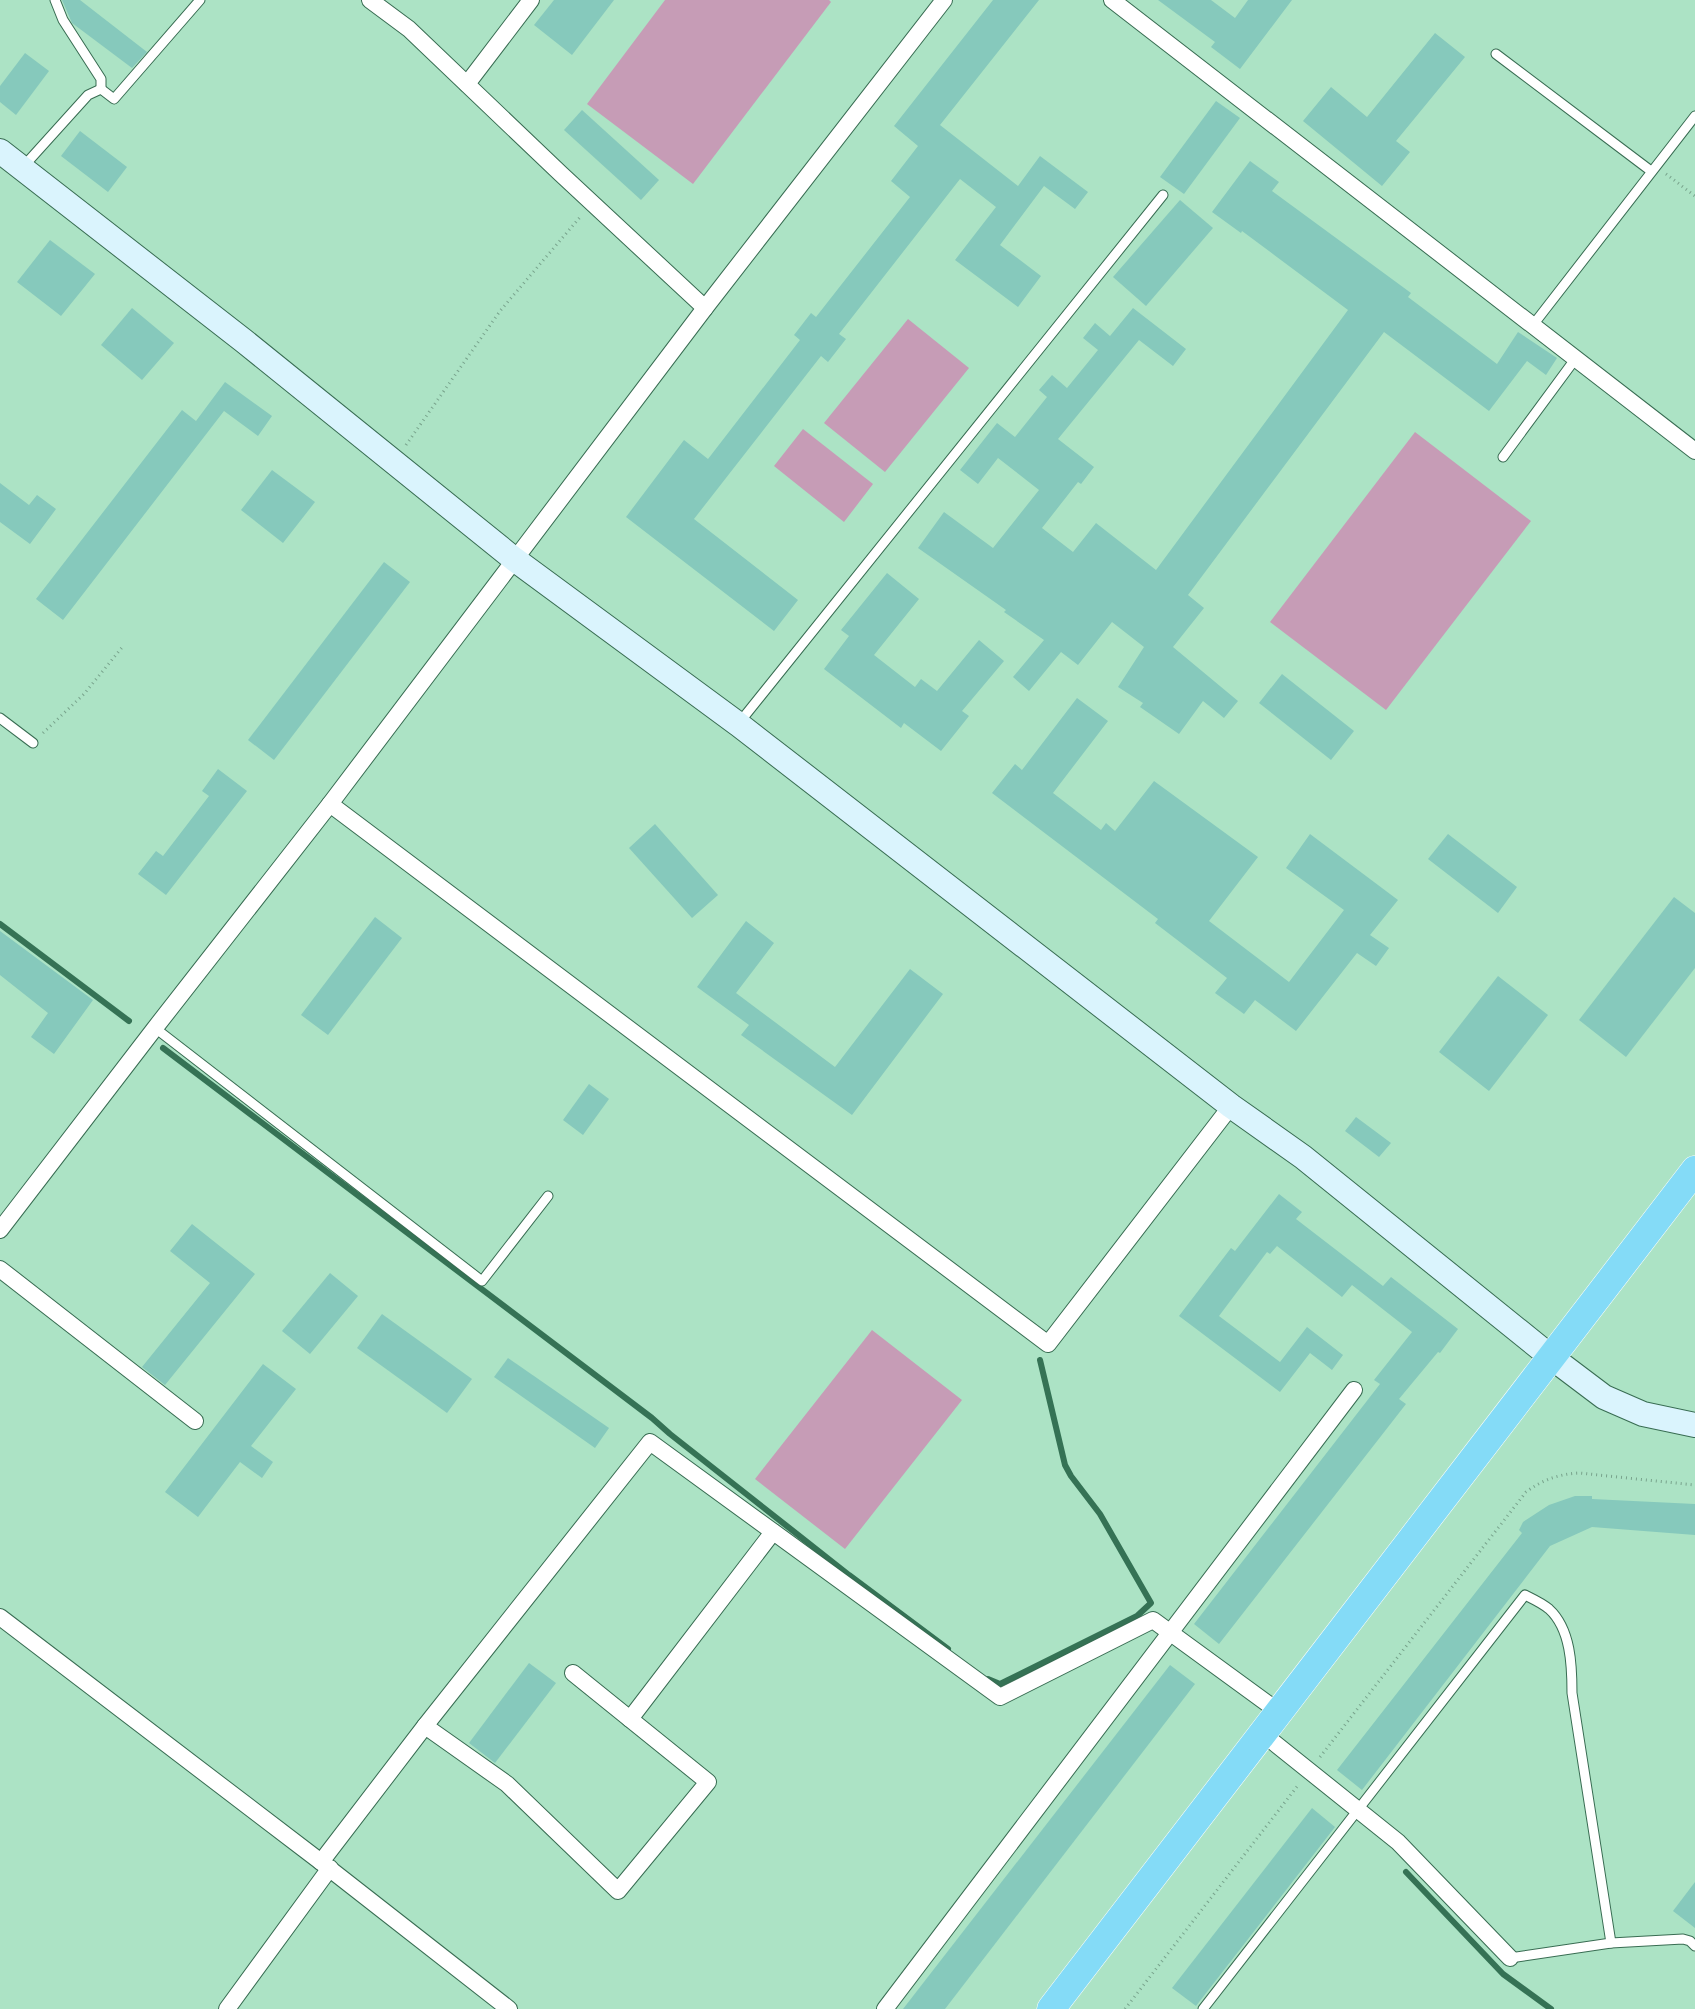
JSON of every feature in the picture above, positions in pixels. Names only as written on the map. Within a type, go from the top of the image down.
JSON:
[{"type":"highway","points":[[1051,2009],[1695,1170]]},
{"type":"street","points":[[467,84],[531,0]]},
{"type":"street","points":[[0,1230],[330,804],[705,308],[944,0]]},
{"type":"street","points":[[1112,0],[1695,451]]},
{"type":"street","points":[[373,1],[409,29],[592,204],[705,308]]},
{"type":"street","points":[[0,151],[244,341],[514,559],[738,724],[1231,1106],[1303,1158],[1551,1357],[1604,1397],[1624,1407],[1665,1420],[1695,1425]]},
{"type":"street","points":[[330,804],[1048,1344],[1231,1106]]},
{"type":"street","points":[[0,1269],[195,1421]]},
{"type":"street","points":[[885,2009],[1354,1390]]},
{"type":"street","points":[[227,2009],[325,1865],[425,1726],[650,1442],[1000,1697],[1153,1620],[1279,1712]]},
{"type":"street","points":[[630,1719],[773,1532]]},
{"type":"street","points":[[0,1617],[325,1865],[509,2009]]},
{"type":"street","points":[[425,1726],[507,1784],[618,1891],[708,1782],[573,1674]]},
{"type":"street","points":[[1262,1733],[1358,1808],[1398,1842],[1510,1958]]},
{"type":"lane","points":[[55,0],[63,20],[101,79],[101,89]]},
{"type":"lane","points":[[101,89],[114,99],[200,0]]},
{"type":"lane","points":[[1496,54],[1653,169]]},
{"type":"lane","points":[[23,168],[88,95],[101,89]]},
{"type":"lane","points":[[1533,325],[1695,116]]},
{"type":"lane","points":[[738,724],[1163,195]]},
{"type":"lane","points":[[1503,457],[1576,358]]},
{"type":"lane","points":[[0,718],[33,743]]},
{"type":"lane","points":[[155,1028],[482,1281],[548,1196]]},
{"type":"lane","points":[[1203,2009],[1525,1595],[1548,1609],[1556,1619],[1567,1641],[1572,1660],[1572,1693],[1611,1943]]},
{"type":"lane","points":[[1510,1958],[1611,1943],[1683,1939],[1690,1941],[1695,1946]]},
{"type":"path","points":[[1653,169],[1695,196]]},
{"type":"path","points":[[394,462],[500,311],[592,204]]},
{"type":"path","points":[[33,743],[84,694],[124,645]]},
{"type":"path","points":[[1126,2009],[1526,1492],[1541,1482],[1565,1474],[1579,1473],[1695,1484]]},
{"type":"shaded area","points":[[665,0],[829,0],[831,2],[693,184],[587,104]]},
{"type":"shaded area","points":[[908,319],[969,368],[885,472],[824,423]]},
{"type":"shaded area","points":[[803,429],[873,484],[844,522],[774,466]]},
{"type":"shaded area","points":[[1415,432],[1531,521],[1386,710],[1270,622]]},
{"type":"shaded area","points":[[872,1330],[962,1400],[845,1549],[755,1479]]},
{"type":"building","points":[[62,0],[80,0],[147,52],[132,68],[72,23]]},
{"type":"building","points":[[554,0],[614,0],[572,55],[534,25]]},
{"type":"building","points":[[993,0],[1039,0],[940,125],[1018,186],[1040,156],[1088,192],[1075,209],[1044,186],[1000,245],[1041,276],[1018,307],[955,260],[996,207],[960,179],[839,334],[846,339],[828,362],[821,356],[694,519],[798,600],[774,631],[626,517],[684,440],[708,459],[800,340],[794,335],[811,313],[816,317],[910,197],[891,181],[918,146],[894,126]]},
{"type":"building","points":[[1158,0],[1211,0],[1235,18],[1248,0],[1292,0],[1240,69],[1211,47],[1215,42]]},
{"type":"building","points":[[1435,33],[1465,57],[1396,141],[1410,152],[1382,186],[1303,121],[1331,87],[1367,117]]},
{"type":"building","points":[[25,53],[49,71],[16,115],[0,102],[0,86]]},
{"type":"building","points":[[1216,101],[1240,118],[1184,194],[1160,177]]},
{"type":"building","points":[[582,110],[659,180],[641,200],[564,130]]},
{"type":"building","points":[[80,131],[127,167],[108,192],[61,156]]},
{"type":"building","points":[[1250,161],[1279,182],[1272,191],[1411,293],[1408,297],[1497,364],[1518,332],[1557,358],[1546,375],[1527,361],[1489,411],[1384,332],[1188,595],[1204,608],[1173,647],[1238,701],[1224,718],[1203,701],[1179,734],[1140,707],[1143,703],[1118,687],[1144,647],[1112,622],[1078,665],[1061,652],[1029,691],[1013,677],[1044,640],[1004,612],[1006,610],[918,548],[944,512],[993,548],[1039,490],[998,458],[978,484],[960,470],[997,423],[1015,437],[1047,397],[1039,390],[1052,375],[1067,388],[1098,350],[1083,338],[1095,323],[1110,336],[1133,308],[1186,349],[1173,366],[1139,340],[1058,439],[1094,467],[1081,484],[1078,482],[1042,528],[1073,552],[1096,523],[1156,570],[1348,310],[1242,231],[1241,233],[1212,212]]},
{"type":"building","points":[[1180,200],[1213,228],[1146,306],[1113,277]]},
{"type":"building","points":[[50,240],[95,274],[61,316],[17,282]]},
{"type":"building","points":[[132,308],[174,343],[142,380],[101,345]]},
{"type":"building","points":[[225,382],[272,416],[258,436],[224,411],[63,620],[36,599],[182,410],[196,421]]},
{"type":"building","points":[[272,470],[315,502],[283,543],[241,510]]},
{"type":"building","points":[[0,483],[29,505],[37,495],[56,509],[30,544],[0,522]]},
{"type":"building","points":[[384,562],[410,582],[274,760],[248,740]]},
{"type":"building","points":[[887,573],[919,599],[874,655],[915,687],[921,679],[937,691],[979,640],[1004,661],[962,711],[969,716],[941,751],[904,723],[901,728],[824,669],[849,636],[841,630]]},
{"type":"building","points":[[1282,674],[1354,731],[1331,760],[1259,703]]},
{"type":"building","points":[[1077,698],[1108,721],[1053,793],[1101,830],[1106,823],[1115,831],[1154,781],[1258,857],[1209,921],[1289,982],[1344,910],[1286,868],[1310,834],[1398,900],[1370,935],[1389,948],[1376,966],[1357,953],[1296,1031],[1255,1000],[1244,1014],[1215,993],[1227,978],[1155,923],[1158,919],[992,793],[1015,764],[1022,770]]},
{"type":"building","points":[[218,769],[247,791],[166,895],[138,874],[156,851],[163,856],[209,796],[202,791]]},
{"type":"building","points":[[655,824],[718,895],[692,918],[629,848]]},
{"type":"building","points":[[1448,834],[1517,887],[1498,913],[1428,859]]},
{"type":"building","points":[[1674,897],[1695,913],[1695,968],[1626,1057],[1579,1020]]},
{"type":"building","points":[[375,917],[402,938],[328,1035],[301,1015]]},
{"type":"building","points":[[746,921],[774,943],[736,993],[835,1067],[910,969],[943,994],[852,1115],[741,1035],[749,1025],[697,987]]},
{"type":"building","points":[[0,931],[93,1000],[54,1054],[31,1037],[48,1013],[0,975]]},
{"type":"building","points":[[1498,976],[1548,1015],[1489,1091],[1439,1052]]},
{"type":"building","points":[[589,1084],[609,1099],[583,1135],[563,1120]]},
{"type":"building","points":[[1356,1117],[1391,1143],[1379,1157],[1345,1131]]},
{"type":"building","points":[[1279,1194],[1302,1212],[1296,1219],[1383,1286],[1391,1277],[1458,1329],[1440,1353],[1438,1352],[1399,1399],[1406,1404],[1219,1644],[1194,1624],[1380,1384],[1374,1380],[1412,1332],[1352,1285],[1342,1297],[1277,1246],[1270,1254],[1267,1252],[1219,1316],[1280,1362],[1307,1327],[1343,1355],[1332,1370],[1310,1353],[1280,1392],[1179,1316],[1231,1248],[1235,1251]]},
{"type":"building","points":[[192,1224],[255,1274],[165,1385],[142,1367],[210,1283],[170,1251]]},
{"type":"building","points":[[330,1273],[358,1296],[310,1354],[282,1331]]},
{"type":"building","points":[[382,1314],[472,1379],[447,1413],[357,1348]]},
{"type":"building","points":[[508,1358],[609,1428],[595,1448],[494,1377]]},
{"type":"building","points":[[263,1364],[296,1389],[251,1446],[273,1462],[262,1478],[240,1462],[198,1517],[165,1492]]},
{"type":"building","points":[[1575,1496],[1592,1496],[1592,1499],[1695,1504],[1695,1535],[1592,1527],[1550,1546],[1362,1790],[1337,1770],[1522,1533],[1519,1530],[1523,1522],[1549,1505]]},
{"type":"building","points":[[529,1663],[556,1683],[495,1763],[469,1743]]},
{"type":"building","points":[[1170,1665],[1195,1684],[945,2009],[903,2009]]},
{"type":"building","points":[[1312,1808],[1335,1827],[1196,2006],[1172,1988]]},
{"type":"building","points":[[1695,1882],[1695,1928],[1673,1911]]},
{"type":"waterway","points":[[0,924],[129,1021]]},
{"type":"waterway","points":[[163,1048],[652,1418],[849,1575],[948,1649]]},
{"type":"waterway","points":[[988,1679],[1000,1684],[1137,1616],[1151,1603],[1100,1514],[1071,1476],[1065,1465],[1040,1360]]},
{"type":"waterway","points":[[1406,1872],[1503,1974],[1551,2009]]}]
